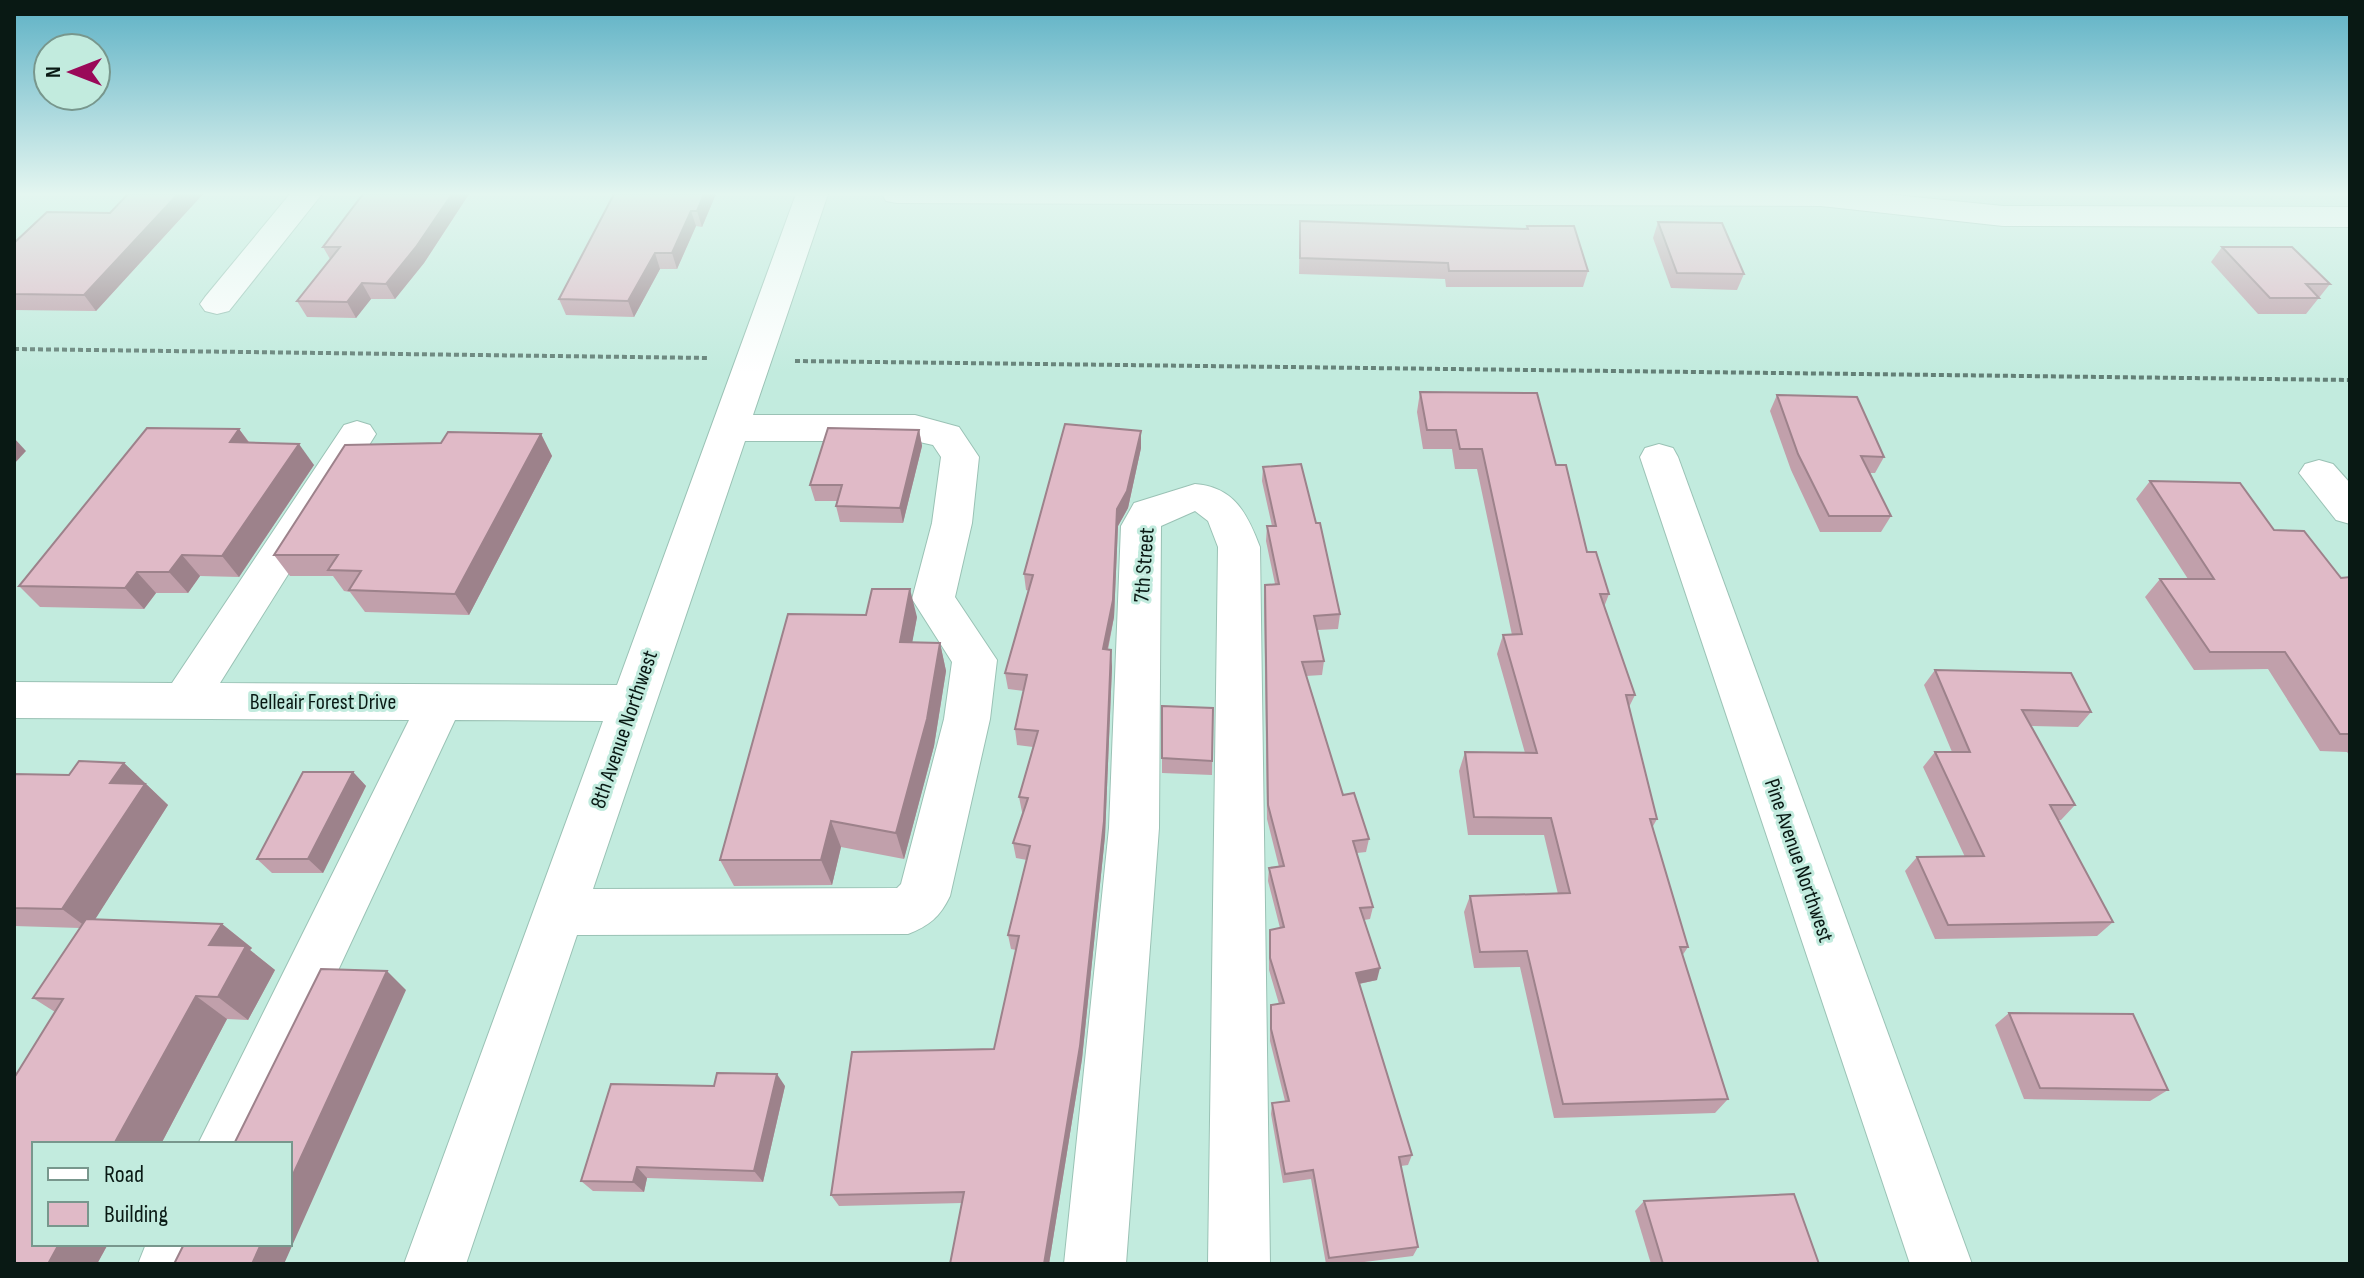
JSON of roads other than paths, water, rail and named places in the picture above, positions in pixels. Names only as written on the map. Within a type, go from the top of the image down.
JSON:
[{"type":"street","points":[[217,304],[258,254]]},
{"type":"street","name":"8th Avenue Northwest","points":[[435,1264],[790,254]]},
{"type":"street","points":[[559,912],[908,911],[924,896],[967,719],[975,660],[933,599],[952,523],[960,457],[946,436],[915,428],[730,428]]},
{"type":"street","points":[[184,701],[357,434]]},
{"type":"street","name":"Pine Avenue Northwest","points":[[1659,457],[1941,1264]]},
{"type":"street","points":[[2319,473],[2350,510]]},
{"type":"street","name":"7th Street","points":[[1095,1264],[1134,828],[1141,526],[1148,513],[1187,496],[1206,498],[1229,515],[1239,547],[1239,1264]]},
{"type":"street","name":"Belleair Forest Drive","points":[[14,700],[633,703]]},
{"type":"street","points":[[228,1142],[441,702]]}]
